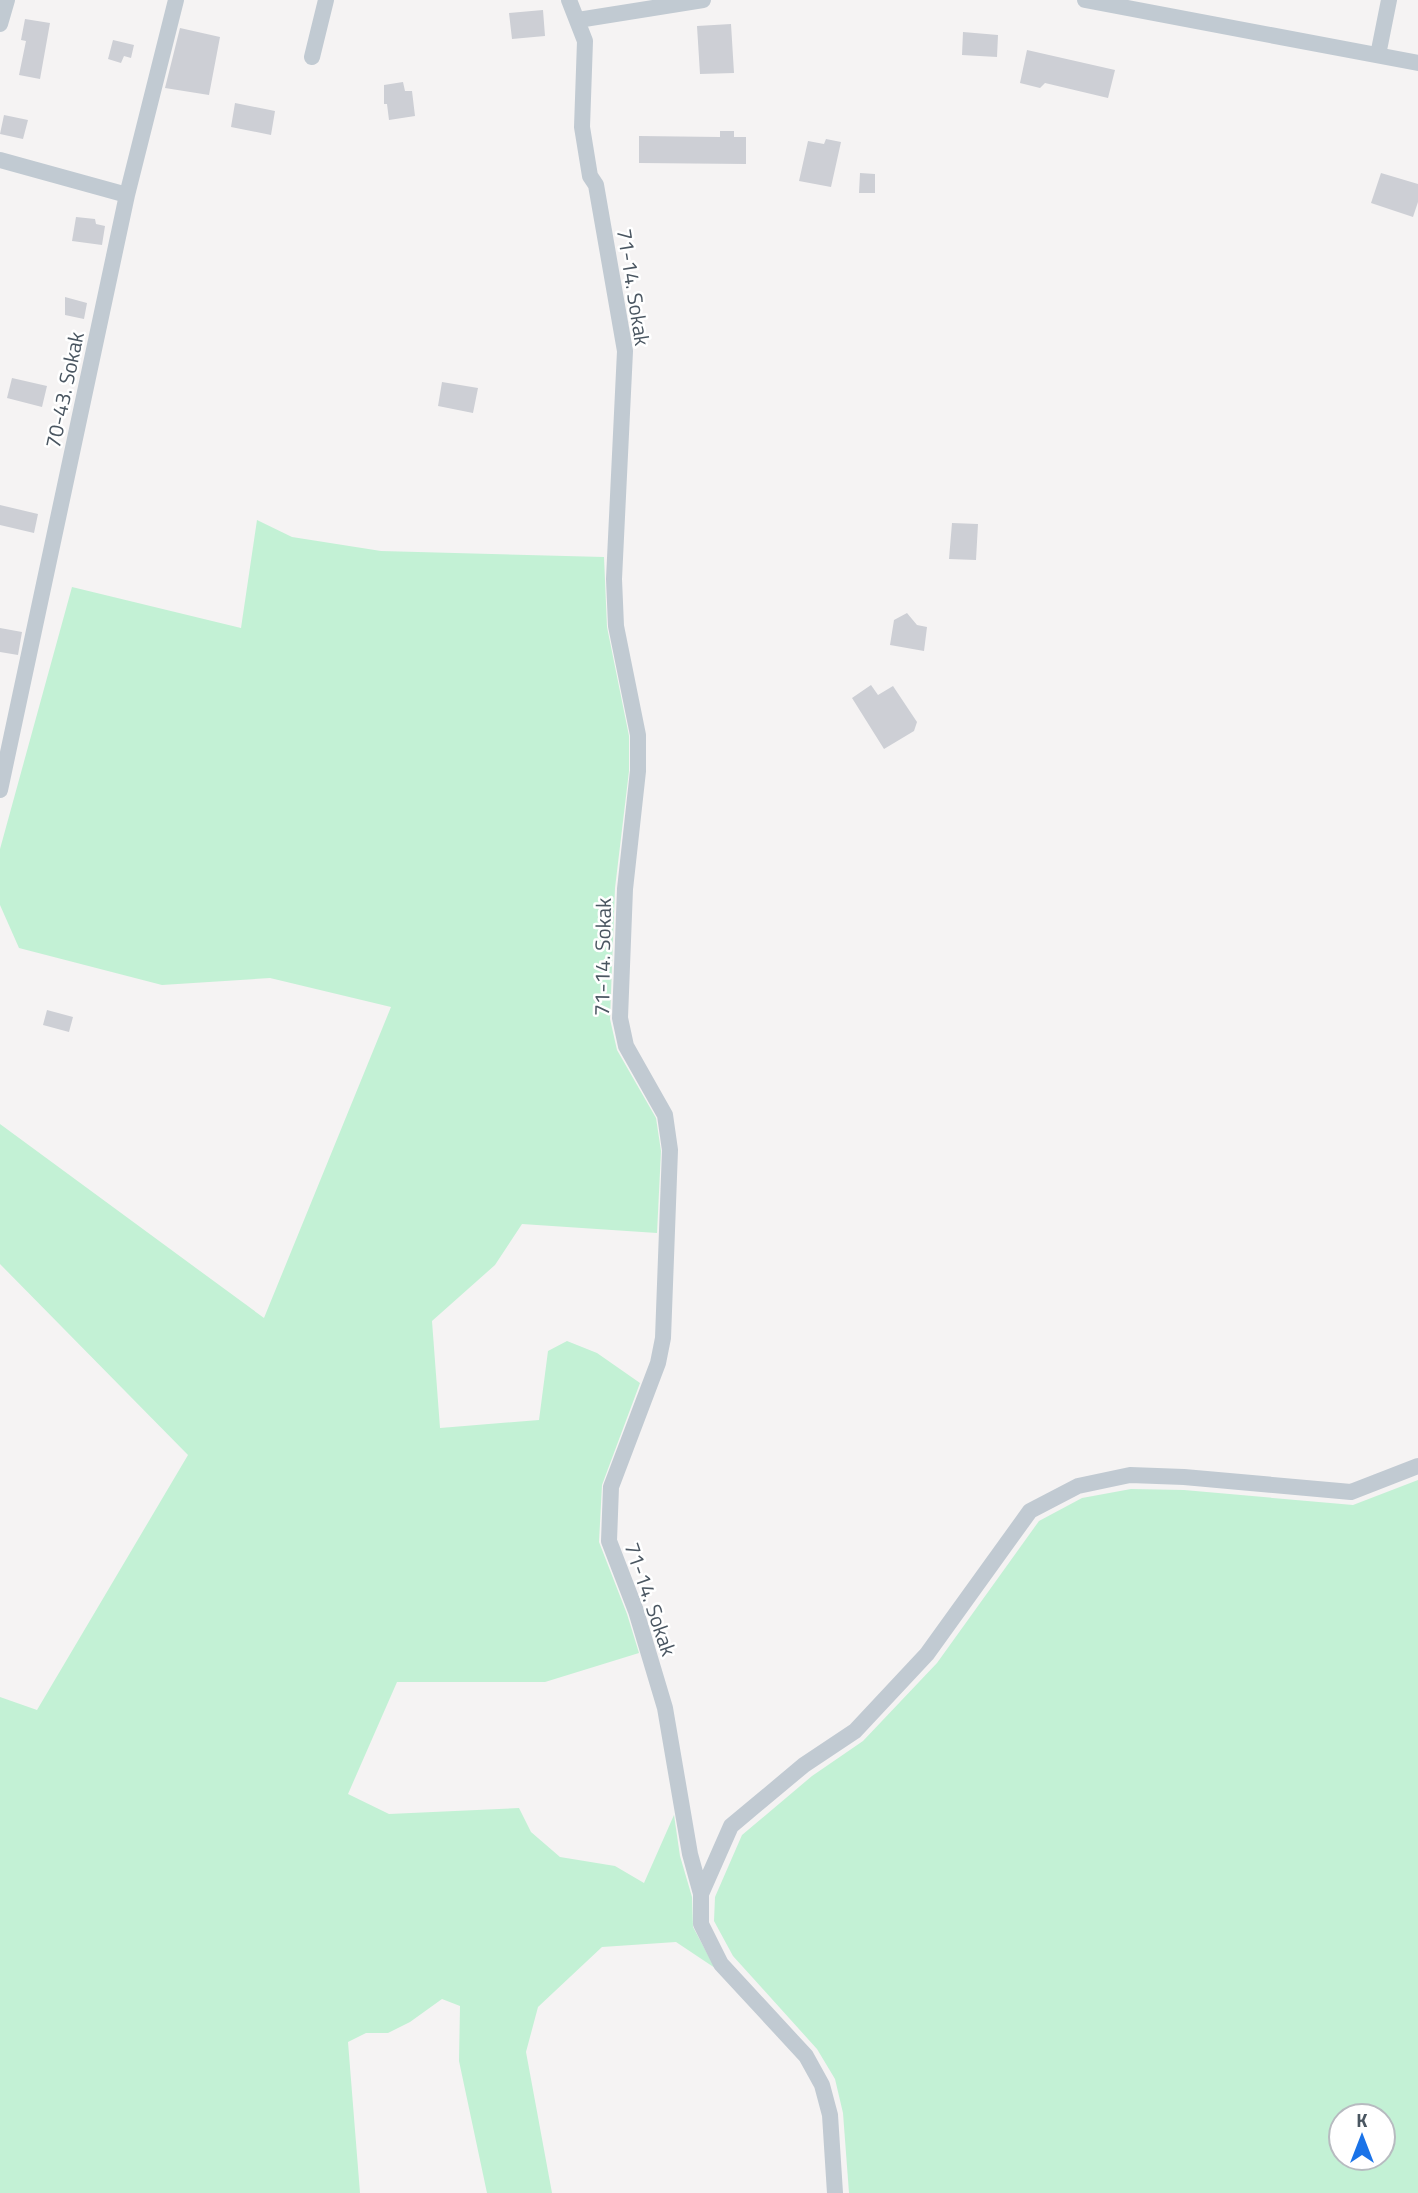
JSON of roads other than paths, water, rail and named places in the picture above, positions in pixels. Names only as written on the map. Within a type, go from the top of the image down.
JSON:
[{"type":"street","points":[[0,24],[7,0]]},
{"type":"street","name":"70-43. Sokak","points":[[0,790],[127,195],[176,0]]},
{"type":"street","points":[[312,57],[326,0]]},
{"type":"street","name":"71-14. Sokak","points":[[569,0],[585,41],[582,127],[590,176],[596,185],[625,351],[614,579],[616,626],[638,735],[638,771],[625,889],[620,1018],[626,1046],[665,1115],[670,1150],[663,1338],[658,1363],[611,1487],[609,1541],[636,1611],[665,1709],[690,1854],[701,1894],[701,1924],[721,1964],[806,2056],[822,2085],[830,2115],[835,2193]]},
{"type":"street","points":[[578,20],[703,0]]},
{"type":"street","points":[[1086,0],[1418,63]]},
{"type":"street","points":[[1378,55],[1390,0]]},
{"type":"street","points":[[0,160],[127,195]]},
{"type":"street","points":[[701,1894],[731,1826],[804,1765],[855,1731],[927,1654],[1030,1511],[1078,1486],[1130,1475],[1184,1477],[1351,1492],[1418,1466]]}]
